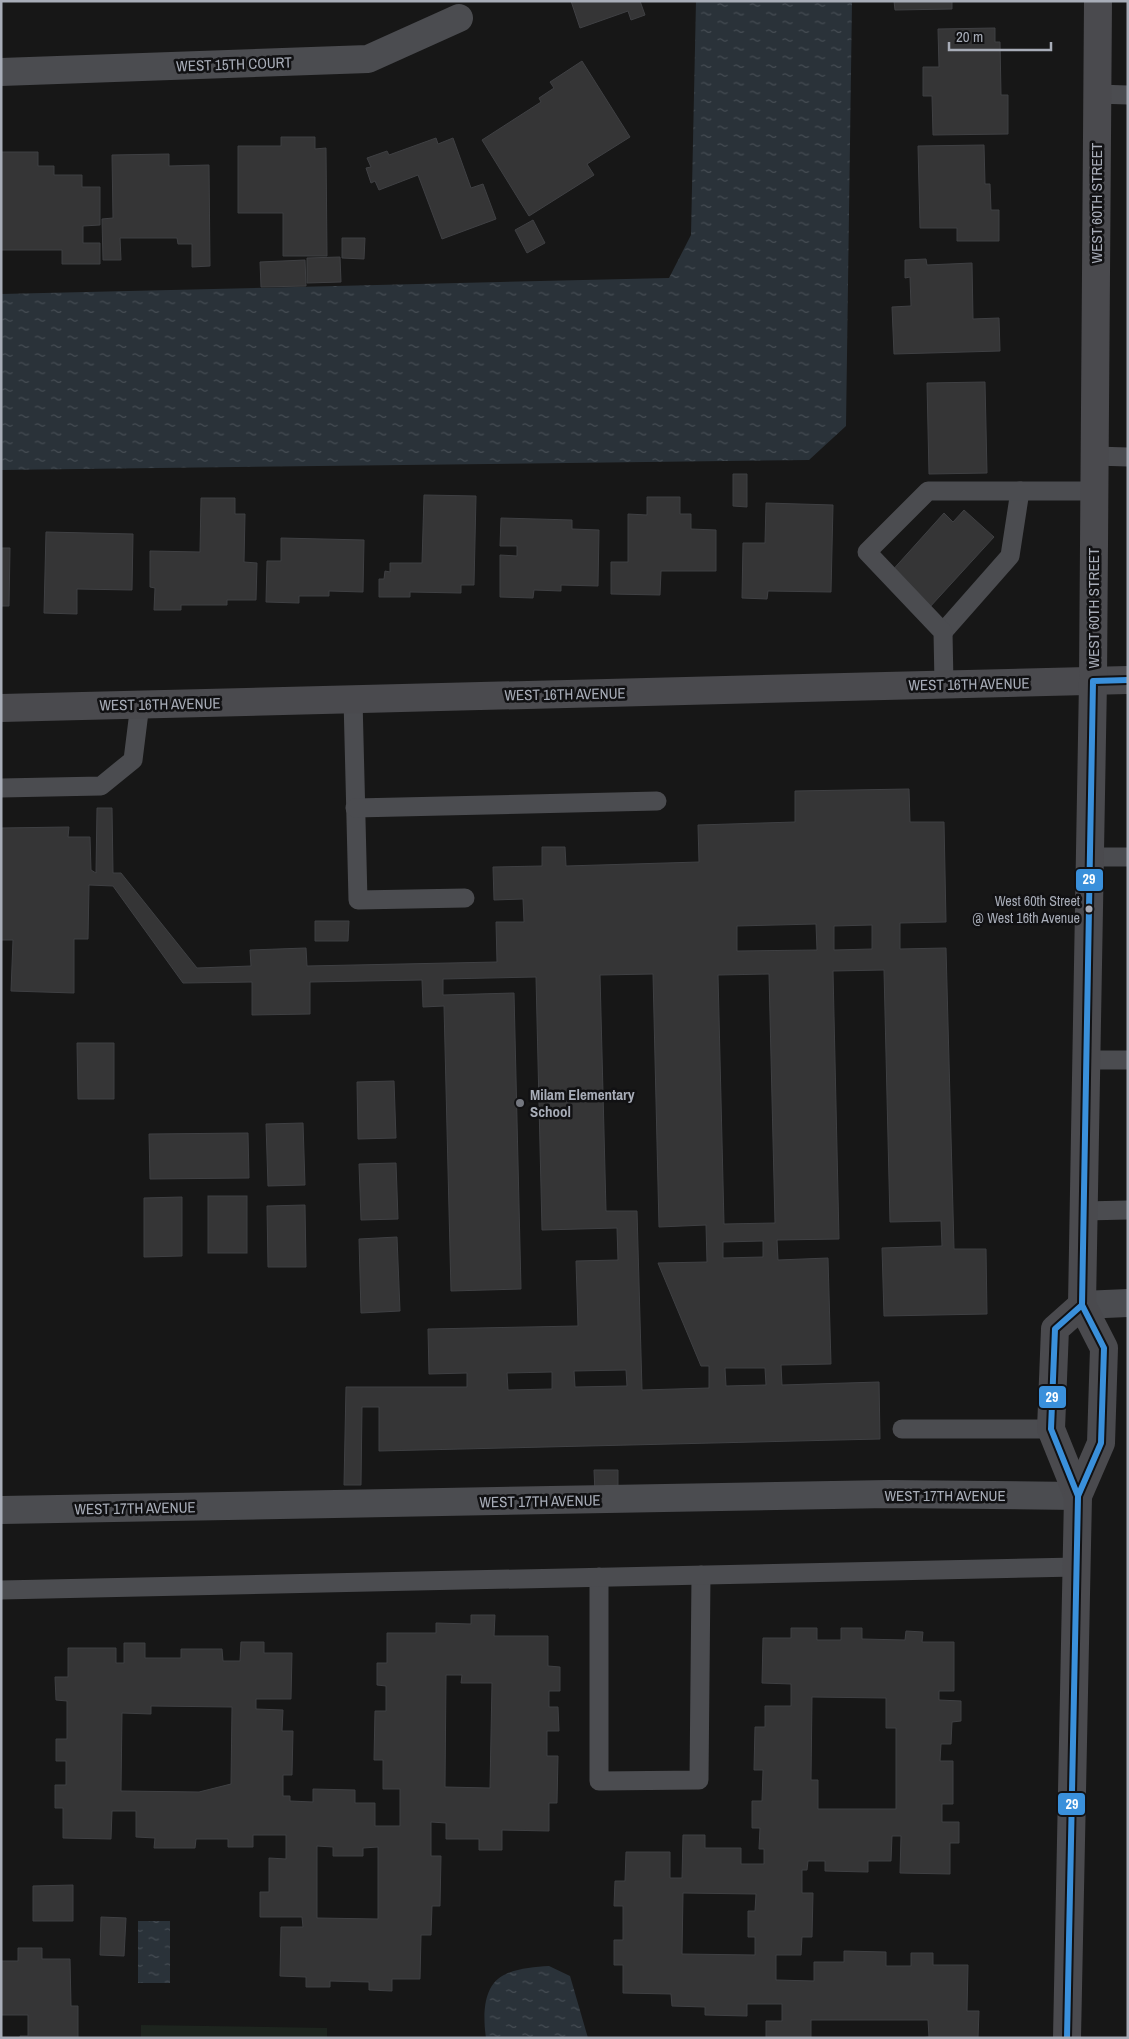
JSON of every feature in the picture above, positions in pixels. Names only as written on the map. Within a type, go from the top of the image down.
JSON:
[{"type":"street","name":"WEST 60TH STREET","points":[[1067,2038],[1078,1496],[1101,1443],[1104,1348],[1082,1305],[1088,1060],[1093,681],[1098,1]]},
{"type":"street","name":"WEST 15TH COURT","points":[[1,72],[368,59],[459,18]]},
{"type":"street","name":"WEST 16TH AVENUE","points":[[1,708],[1128,680]]},
{"type":"street","points":[[1082,1305],[1128,1302]]},
{"type":"street","name":"WEST 60TH STREET","points":[[1078,1496],[1051,1429],[1056,1329],[1082,1305]]},
{"type":"street","name":"WEST 17TH AVENUE","points":[[1,1510],[879,1495],[1078,1496]]},
{"type":"lane","points":[[1097,94],[1128,95]]},
{"type":"lane","points":[[1095,456],[1128,457]]},
{"type":"lane","points":[[944,684],[943,632],[867,552],[928,491],[1094,491]]},
{"type":"lane","points":[[943,632],[1010,556],[1020,491]]},
{"type":"lane","points":[[353,699],[358,900],[466,898]]},
{"type":"lane","points":[[1,788],[101,786],[134,760],[140,704]]},
{"type":"lane","points":[[355,808],[657,801]]},
{"type":"lane","points":[[1090,858],[1128,857]]},
{"type":"lane","points":[[1088,1060],[1128,1060]]},
{"type":"lane","points":[[1084,1211],[1128,1210]]},
{"type":"lane","points":[[902,1429],[1051,1429]]},
{"type":"lane","points":[[1,1590],[1077,1567]]},
{"type":"lane","points":[[599,1577],[599,1780],[699,1780],[701,1575]]},
{"type":"shaded area","points":[[141,2025],[327,2028],[327,2038],[141,2038]]},
{"type":"water","points":[[696,1],[852,1],[846,426],[809,460],[1,470],[1,294],[669,278],[691,235]]},
{"type":"water","points":[[138,1921],[170,1921],[170,1983],[138,1983]]},
{"type":"water","points":[[549,1966],[570,1976],[588,2038],[486,2038],[484,2021],[486,2002],[492,1985],[498,1979],[511,1972]]},
{"type":"building","points":[[571,1],[640,1],[645,15],[631,20],[628,11],[580,28]]},
{"type":"building","points":[[894,1],[952,1],[952,9],[895,10]]},
{"type":"building","points":[[995,28],[995,42],[1000,42],[1001,95],[1008,95],[1008,134],[933,135],[932,96],[923,96],[923,67],[939,67],[938,29]]},
{"type":"building","points":[[582,61],[630,137],[587,164],[594,175],[529,216],[482,140],[541,102],[539,98],[554,88],[550,82]]},
{"type":"building","points":[[281,137],[315,137],[315,149],[326,148],[327,256],[283,256],[283,213],[238,213],[238,146],[281,146]]},
{"type":"building","points":[[436,138],[438,144],[453,138],[471,188],[483,184],[496,219],[442,239],[418,175],[379,190],[375,181],[371,183],[366,168],[371,167],[367,158],[387,151],[389,155]]},
{"type":"building","points":[[984,145],[985,184],[990,184],[991,210],[999,210],[999,241],[957,241],[957,228],[920,228],[918,146]]},
{"type":"building","points":[[1,152],[38,152],[38,166],[54,166],[54,175],[82,175],[82,187],[100,187],[100,225],[83,226],[83,243],[100,243],[100,264],[62,264],[62,250],[1,250]]},
{"type":"building","points":[[169,154],[169,166],[209,165],[210,266],[192,267],[192,244],[178,244],[177,238],[120,238],[121,260],[103,260],[102,219],[113,218],[112,155]]},
{"type":"building","points":[[533,220],[545,243],[527,253],[515,230]]},
{"type":"building","points":[[342,238],[365,238],[364,259],[342,258]]},
{"type":"building","points":[[340,257],[341,282],[307,283],[307,258]]},
{"type":"building","points":[[926,259],[927,265],[972,263],[973,319],[999,318],[1000,351],[894,354],[892,307],[911,306],[910,277],[905,278],[905,260]]},
{"type":"building","points":[[305,260],[306,286],[261,287],[260,262]]},
{"type":"building","points":[[985,382],[987,473],[929,474],[927,383]]},
{"type":"building","points":[[733,474],[747,474],[747,507],[733,506]]},
{"type":"building","points":[[424,495],[476,496],[474,585],[461,585],[461,593],[410,592],[410,597],[379,597],[379,579],[384,579],[385,571],[390,572],[390,563],[422,563]]},
{"type":"building","points":[[647,497],[680,497],[680,514],[691,514],[691,529],[716,530],[716,571],[661,571],[660,595],[611,594],[611,562],[628,562],[628,514],[647,515]]},
{"type":"building","points":[[201,498],[235,498],[235,514],[245,514],[244,562],[257,563],[256,600],[227,600],[227,605],[181,605],[181,610],[154,610],[155,588],[150,587],[150,551],[200,552]]},
{"type":"building","points":[[766,503],[833,505],[831,592],[768,591],[767,599],[742,598],[743,543],[765,543]]},
{"type":"building","points":[[964,510],[994,537],[929,608],[890,573],[944,513],[953,522]]},
{"type":"building","points":[[501,518],[572,520],[572,529],[599,530],[598,586],[561,585],[561,591],[534,590],[533,598],[500,597],[500,555],[517,556],[517,546],[500,546]]},
{"type":"building","points":[[46,532],[133,534],[132,590],[77,589],[77,614],[44,613]]},
{"type":"building","points":[[281,538],[364,540],[363,592],[329,591],[329,596],[299,596],[299,603],[266,602],[267,561],[281,561]]},
{"type":"building","points":[[1,548],[10,548],[9,606],[1,606]]},
{"type":"building","points":[[909,789],[910,822],[944,822],[946,922],[900,923],[900,949],[946,948],[954,1249],[986,1249],[987,1314],[884,1316],[882,1248],[942,1246],[941,1221],[890,1222],[884,970],[833,971],[839,1239],[777,1240],[778,1260],[828,1258],[831,1364],[781,1365],[782,1385],[879,1382],[880,1439],[379,1451],[379,1407],[362,1407],[361,1485],[344,1485],[346,1387],[467,1387],[467,1373],[429,1374],[428,1329],[578,1326],[576,1261],[618,1260],[617,1228],[542,1230],[536,977],[443,979],[443,995],[514,993],[521,1289],[451,1291],[444,1006],[423,1007],[422,980],[310,982],[310,1014],[252,1015],[252,982],[183,983],[113,886],[89,885],[88,939],[74,939],[74,993],[11,991],[13,940],[1,940],[1,828],[69,827],[68,837],[90,837],[91,870],[96,873],[97,808],[112,808],[113,873],[121,873],[197,968],[251,966],[250,950],[306,948],[307,966],[497,962],[496,922],[524,922],[523,899],[494,900],[493,867],[542,866],[542,847],[565,847],[566,866],[699,862],[698,825],[795,822],[795,791]],"holes":[[[816,924],[817,950],[737,951],[737,926]],[[872,925],[872,949],[834,950],[834,926]],[[653,974],[659,1227],[706,1225],[707,1262],[658,1263],[701,1366],[709,1366],[709,1388],[642,1390],[637,1211],[606,1211],[600,975]],[[769,974],[775,1223],[724,1224],[718,975]],[[763,1241],[763,1257],[723,1258],[723,1242]],[[725,1368],[765,1368],[766,1385],[726,1386]],[[626,1370],[627,1386],[575,1387],[574,1371]],[[552,1372],[552,1389],[508,1390],[507,1373]]]},
{"type":"building","points":[[315,921],[349,921],[348,941],[315,941]]},
{"type":"building","points":[[77,1043],[114,1043],[114,1099],[78,1099]]},
{"type":"building","points":[[394,1081],[396,1138],[358,1139],[357,1082]]},
{"type":"building","points":[[303,1123],[305,1185],[268,1186],[266,1124]]},
{"type":"building","points":[[248,1133],[249,1178],[150,1179],[149,1134]]},
{"type":"building","points":[[396,1163],[398,1219],[361,1220],[359,1164]]},
{"type":"building","points":[[208,1196],[247,1196],[247,1253],[208,1253]]},
{"type":"building","points":[[182,1197],[182,1256],[144,1257],[144,1198]]},
{"type":"building","points":[[305,1205],[306,1267],[268,1267],[267,1206]]},
{"type":"building","points":[[397,1237],[400,1311],[361,1313],[359,1239]]},
{"type":"building","points":[[594,1470],[618,1470],[618,1493],[595,1493]]},
{"type":"building","points":[[471,1615],[495,1615],[494,1636],[548,1636],[548,1666],[560,1667],[560,1691],[549,1691],[549,1707],[558,1707],[559,1731],[547,1731],[547,1756],[558,1756],[557,1803],[549,1803],[549,1831],[502,1830],[502,1850],[479,1850],[479,1839],[446,1839],[446,1823],[431,1822],[431,1856],[441,1856],[440,1906],[432,1906],[431,1935],[421,1935],[420,1979],[392,1979],[392,1991],[369,1990],[369,1982],[330,1981],[330,1987],[306,1987],[306,1977],[280,1976],[281,1927],[303,1927],[302,1917],[260,1917],[260,1892],[269,1892],[269,1858],[286,1859],[286,1835],[253,1835],[253,1847],[228,1847],[228,1839],[196,1839],[195,1848],[154,1848],[155,1838],[136,1837],[136,1811],[112,1811],[111,1839],[63,1838],[63,1808],[55,1808],[55,1785],[66,1785],[66,1761],[56,1761],[56,1739],[67,1739],[67,1701],[56,1700],[55,1677],[68,1677],[68,1648],[116,1648],[116,1663],[124,1663],[124,1643],[145,1643],[145,1658],[181,1658],[181,1649],[222,1649],[223,1661],[240,1661],[241,1642],[264,1642],[264,1653],[292,1653],[291,1699],[256,1699],[256,1709],[283,1710],[282,1731],[293,1731],[292,1775],[283,1775],[283,1796],[290,1796],[290,1801],[313,1802],[313,1789],[355,1790],[355,1803],[375,1803],[375,1826],[400,1826],[400,1789],[383,1789],[383,1760],[374,1760],[375,1711],[386,1711],[386,1686],[377,1685],[377,1663],[387,1663],[387,1633],[436,1633],[436,1623],[471,1624]],"holes":[[[446,1675],[462,1675],[461,1683],[492,1683],[490,1788],[445,1787]],[[151,1706],[232,1707],[231,1784],[199,1792],[121,1791],[122,1713],[151,1714]],[[317,1846],[333,1847],[333,1856],[363,1856],[363,1848],[378,1847],[378,1919],[317,1918]]]},
{"type":"building","points":[[791,1628],[817,1628],[817,1640],[841,1640],[841,1628],[862,1628],[862,1639],[905,1640],[906,1631],[923,1632],[922,1642],[954,1642],[954,1691],[939,1691],[939,1700],[961,1701],[961,1721],[952,1722],[951,1744],[941,1744],[940,1761],[953,1761],[953,1804],[942,1804],[942,1822],[959,1822],[959,1843],[950,1843],[950,1874],[900,1873],[901,1836],[892,1836],[891,1861],[868,1861],[868,1872],[825,1871],[825,1861],[808,1861],[807,1870],[802,1870],[802,1893],[813,1893],[812,1937],[802,1937],[801,1955],[776,1955],[776,1980],[814,1981],[814,1962],[844,1962],[844,1951],[886,1952],[886,1966],[911,1966],[911,1953],[933,1953],[933,1965],[968,1965],[967,2011],[979,2011],[978,2038],[919,2038],[929,2037],[928,2020],[811,2020],[811,2038],[766,2038],[766,2021],[782,2021],[782,2004],[747,2004],[747,2016],[705,2015],[705,2007],[672,2006],[671,1994],[623,1993],[623,1965],[614,1965],[614,1940],[623,1940],[623,1906],[614,1906],[615,1881],[625,1881],[626,1852],[670,1852],[670,1878],[682,1878],[683,1835],[705,1835],[705,1848],[741,1848],[741,1864],[764,1864],[764,1849],[759,1849],[760,1828],[752,1828],[752,1801],[762,1801],[763,1770],[754,1770],[755,1727],[765,1727],[765,1706],[791,1706],[791,1684],[762,1683],[763,1638],[791,1638]],"holes":[[[812,1697],[886,1698],[886,1728],[896,1728],[896,1809],[818,1809],[818,1780],[811,1780]],[[683,1893],[756,1894],[755,1911],[748,1911],[748,1937],[755,1937],[755,1955],[682,1954]]]},
{"type":"building","points":[[73,1885],[73,1921],[33,1921],[33,1886]]},
{"type":"building","points":[[101,1917],[126,1918],[124,1956],[100,1955]]},
{"type":"building","points":[[18,1948],[42,1948],[42,1959],[70,1959],[71,2006],[78,2006],[78,2038],[20,2038],[20,2036],[28,2036],[28,2015],[1,2015],[1,1961],[18,1961]]},
{"type":"transit line","name":"29","points":[[1067,2038],[1078,1496],[1101,1443],[1104,1348],[1082,1305],[1093,681],[1128,680]]},
{"type":"transit line","name":"29","points":[[1078,1496],[1051,1429],[1055,1329],[1082,1305]]},
{"type":"place","name":"West 60th Street @ West 16th Avenue","points":[[1089,909]]},
{"type":"place","name":"Milam Elementary School","points":[[520,1103]]}]
